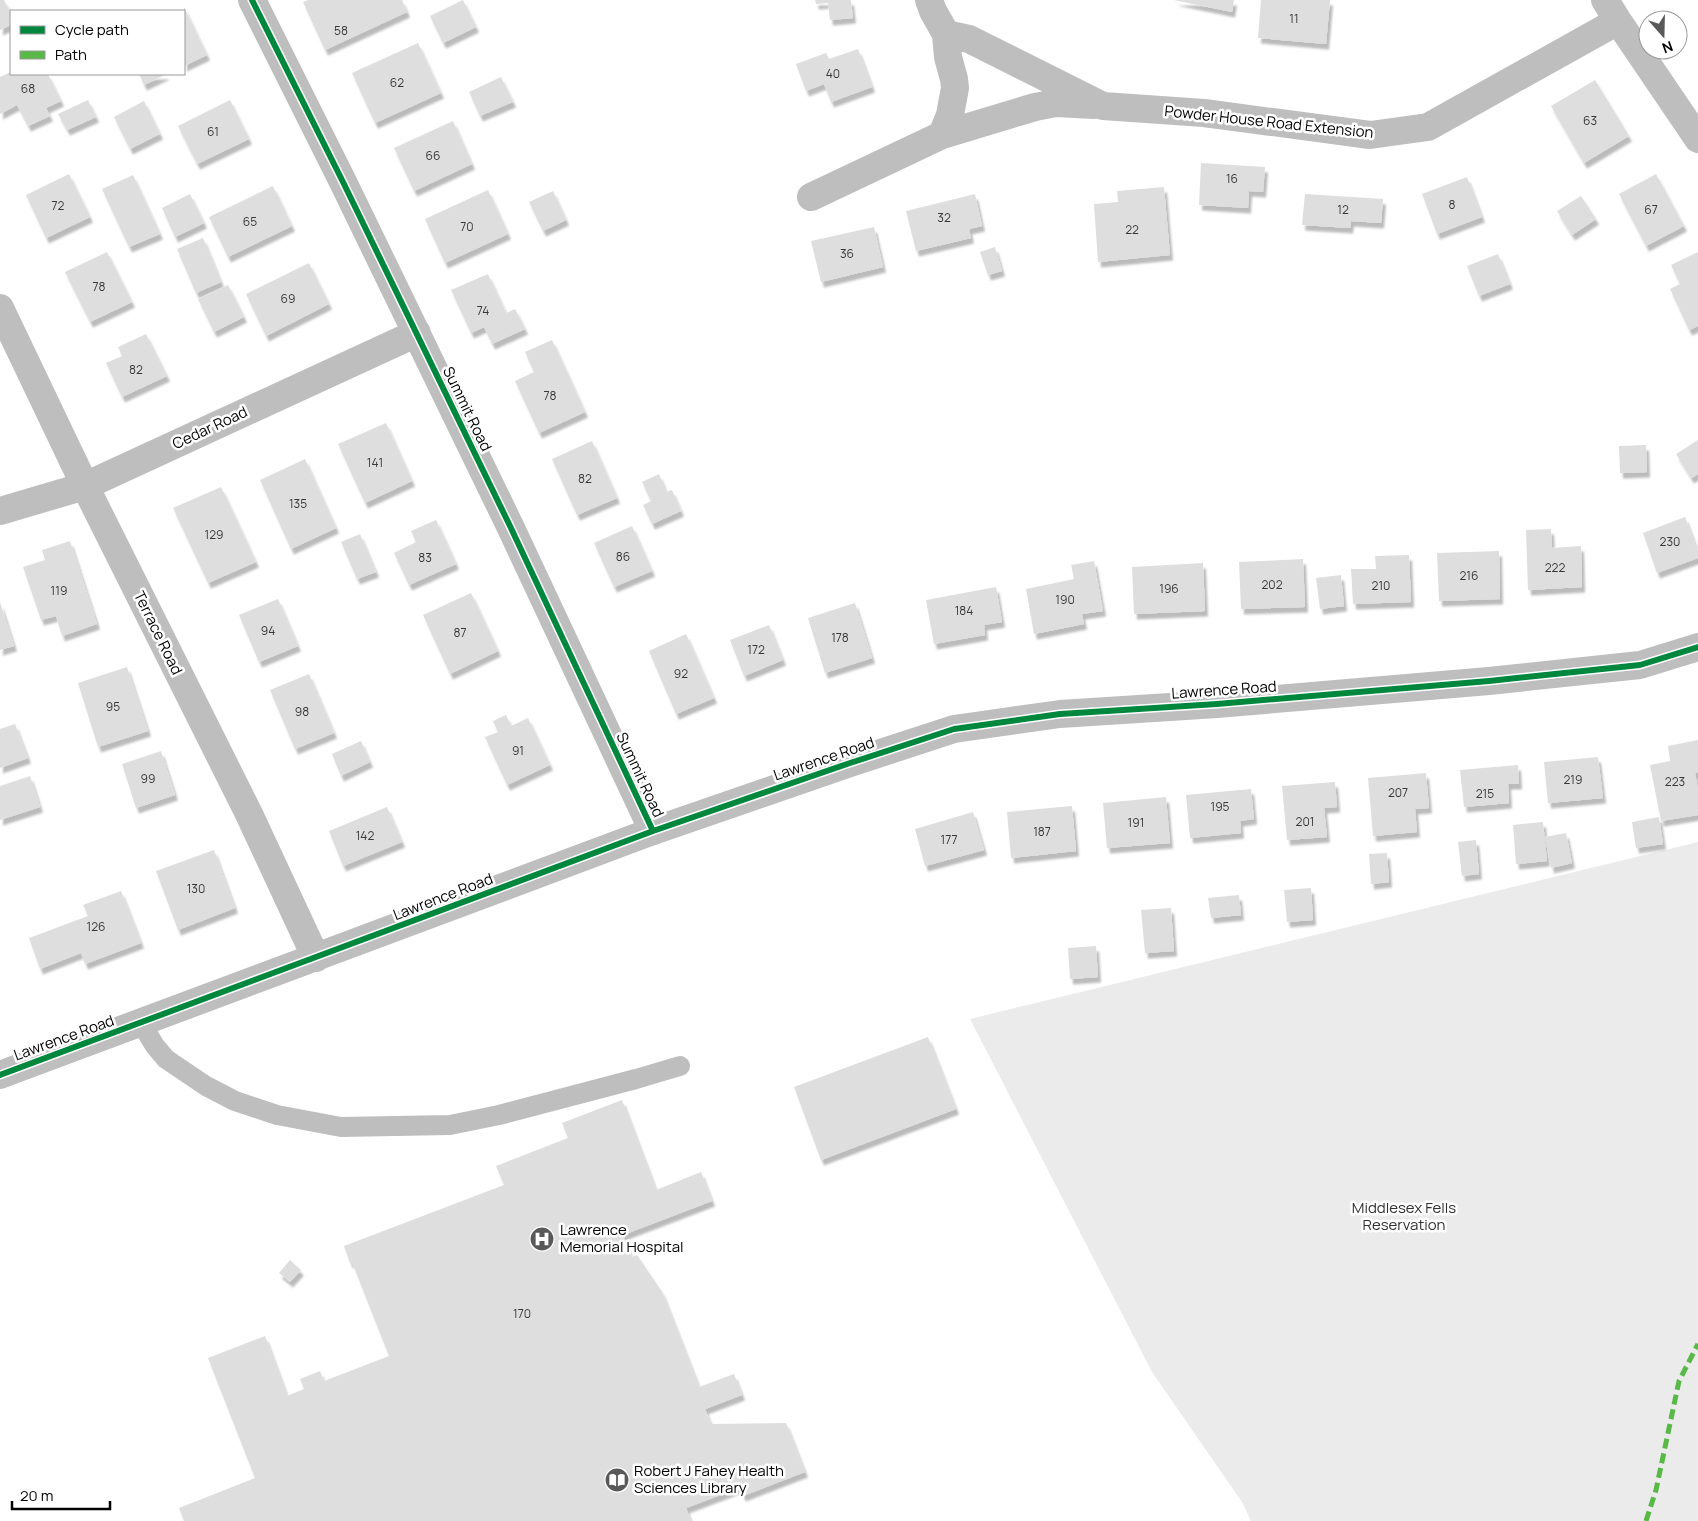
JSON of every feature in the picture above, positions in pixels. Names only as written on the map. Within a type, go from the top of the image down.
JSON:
[{"type":"street","name":"Summit Road","points":[[252,0],[510,526],[653,832]]},
{"type":"street","points":[[929,0],[946,34],[948,57],[955,88],[950,115],[942,135]]},
{"type":"street","points":[[1611,10],[1698,139]]},
{"type":"street","name":"Powder House Road Extension","points":[[946,34],[969,39],[1103,106],[1204,113],[1370,135],[1428,127],[1611,10]]},
{"type":"street","points":[[811,197],[942,135],[1056,103],[1103,106]]},
{"type":"street","name":"Terrace Road","points":[[0,308],[85,486],[248,814],[316,958]]},
{"type":"street","name":"Cedar Road","points":[[0,511],[85,486],[416,333]]},
{"type":"street","name":"Lawrence Road","points":[[0,1075],[653,832],[850,763],[954,729],[1060,714],[1236,702],[1498,680],[1640,665],[1698,647]]},
{"type":"lane","points":[[141,1023],[154,1046],[166,1059],[206,1086],[235,1100],[277,1115],[341,1127],[450,1125],[499,1115],[680,1066]]},
{"type":"green space","name":"Middlesex Fells Reservation","points":[[1698,842],[1698,1521],[1251,1521],[1242,1502],[1152,1372],[970,1019]]},
{"type":"building","points":[[0,0],[4,0],[10,12],[10,25],[0,30]]},
{"type":"building","points":[[308,0],[402,0],[407,12],[325,50],[303,2]]},
{"type":"building","points":[[463,0],[476,27],[443,43],[430,16]]},
{"type":"building","points":[[815,0],[851,0],[853,18],[830,20],[828,3],[816,4]]},
{"type":"building","points":[[1174,0],[1234,0],[1232,12]]},
{"type":"building","points":[[1261,0],[1330,0],[1326,44],[1258,38]]},
{"type":"building","points":[[184,7],[207,55],[185,66],[185,10]]},
{"type":"building","points":[[418,43],[441,93],[375,123],[352,73]]},
{"type":"building","points":[[858,49],[872,87],[831,102],[824,84],[806,91],[796,64],[826,53],[829,59]]},
{"type":"building","points":[[10,72],[10,75],[48,75],[61,101],[46,108],[50,116],[28,126],[17,105],[0,114],[0,77]]},
{"type":"building","points":[[139,75],[165,75],[144,85]]},
{"type":"building","points":[[501,77],[513,102],[480,116],[469,92]]},
{"type":"building","points":[[1595,80],[1629,136],[1584,163],[1551,106]]},
{"type":"building","points":[[88,100],[96,117],[67,130],[58,114]]},
{"type":"building","points":[[230,100],[249,139],[197,164],[178,126]]},
{"type":"building","points":[[144,101],[160,134],[130,149],[114,117]]},
{"type":"building","points":[[453,121],[472,164],[414,191],[394,148]]},
{"type":"building","points":[[1201,163],[1265,167],[1263,192],[1249,191],[1248,208],[1199,205]]},
{"type":"building","points":[[69,174],[90,217],[46,238],[26,195]]},
{"type":"building","points":[[1656,174],[1684,226],[1646,246],[1619,194]]},
{"type":"building","points":[[133,175],[160,234],[129,247],[102,189]]},
{"type":"building","points":[[1467,177],[1482,217],[1437,234],[1422,194]]},
{"type":"building","points":[[273,186],[292,226],[228,257],[209,217]]},
{"type":"building","points":[[1164,187],[1170,255],[1098,262],[1094,204],[1118,202],[1117,191]]},
{"type":"building","points":[[488,190],[508,234],[445,263],[425,219]]},
{"type":"building","points":[[553,191],[566,220],[543,231],[529,202]]},
{"type":"building","points":[[190,194],[204,223],[175,237],[162,208]]},
{"type":"building","points":[[975,194],[982,226],[969,229],[971,238],[916,251],[906,211]]},
{"type":"building","points":[[1305,194],[1383,199],[1381,223],[1351,221],[1350,228],[1302,225]]},
{"type":"building","points":[[1581,196],[1596,219],[1572,235],[1557,211]]},
{"type":"building","points":[[874,227],[883,267],[821,282],[811,241]]},
{"type":"building","points":[[203,238],[221,282],[196,293],[177,249]]},
{"type":"building","points":[[995,247],[1002,271],[988,275],[980,252]]},
{"type":"building","points":[[107,252],[132,302],[90,322],[65,272]]},
{"type":"building","points":[[1698,252],[1698,326],[1689,330],[1670,289],[1680,284],[1671,265]]},
{"type":"building","points":[[1498,254],[1510,284],[1479,296],[1467,266]]},
{"type":"building","points":[[309,263],[329,304],[266,336],[246,294]]},
{"type":"building","points":[[488,274],[506,313],[515,309],[525,329],[492,344],[484,327],[471,333],[451,290]]},
{"type":"building","points":[[228,285],[244,317],[214,332],[198,299]]},
{"type":"building","points":[[146,334],[167,376],[122,397],[106,363],[122,356],[118,347]]},
{"type":"building","points":[[552,340],[585,412],[539,433],[515,381],[534,372],[525,352]]},
{"type":"building","points":[[386,423],[412,481],[365,503],[338,444]]},
{"type":"building","points":[[1698,440],[1698,474],[1691,478],[1676,454]]},
{"type":"building","points":[[592,441],[617,498],[577,515],[552,459]]},
{"type":"building","points":[[1646,445],[1647,472],[1620,473],[1619,446]]},
{"type":"building","points":[[305,459],[336,528],[291,549],[260,480]]},
{"type":"building","points":[[659,474],[666,492],[672,490],[681,511],[652,524],[643,505],[651,501],[642,482]]},
{"type":"building","points":[[221,487],[256,562],[208,583],[173,508]]},
{"type":"building","points":[[1685,517],[1698,552],[1698,558],[1657,573],[1643,533]]},
{"type":"building","points":[[436,520],[456,564],[409,585],[394,553],[416,542],[411,531]]},
{"type":"building","points":[[632,526],[652,571],[614,587],[594,543]]},
{"type":"building","points":[[1551,529],[1552,548],[1581,546],[1582,587],[1528,590],[1526,530]]},
{"type":"building","points":[[360,534],[376,572],[357,579],[341,542]]},
{"type":"building","points":[[70,541],[97,624],[62,636],[56,616],[41,620],[23,567],[45,560],[42,550]]},
{"type":"building","points":[[1499,551],[1500,599],[1439,601],[1437,553]]},
{"type":"building","points":[[1409,555],[1411,602],[1353,604],[1351,569],[1376,569],[1375,556]]},
{"type":"building","points":[[1303,559],[1305,607],[1241,609],[1239,562]]},
{"type":"building","points":[[1094,561],[1103,611],[1082,614],[1084,624],[1034,634],[1026,589],[1074,579],[1071,565]]},
{"type":"building","points":[[1203,563],[1205,611],[1134,614],[1132,567]]},
{"type":"building","points":[[1341,575],[1344,606],[1320,609],[1316,578]]},
{"type":"building","points":[[996,587],[1002,622],[984,625],[985,635],[934,644],[926,600]]},
{"type":"building","points":[[471,593],[498,651],[450,674],[423,615]]},
{"type":"building","points":[[278,599],[298,646],[259,662],[239,615]]},
{"type":"building","points":[[0,602],[14,646],[0,650]]},
{"type":"building","points":[[855,603],[872,658],[825,673],[808,618]]},
{"type":"building","points":[[769,625],[783,660],[744,676],[730,640]]},
{"type":"building","points":[[686,634],[714,698],[676,714],[649,651]]},
{"type":"building","points":[[127,667],[148,731],[98,747],[78,683]]},
{"type":"building","points":[[309,674],[334,733],[295,749],[270,690]]},
{"type":"building","points":[[506,715],[511,726],[528,718],[550,765],[507,785],[485,737],[498,732],[493,721]]},
{"type":"building","points":[[15,724],[28,758],[0,768],[0,729]]},
{"type":"building","points":[[1698,740],[1698,773],[1695,773],[1698,790],[1698,815],[1661,821],[1650,765],[1670,761],[1668,746]]},
{"type":"building","points":[[361,741],[370,762],[341,776],[332,754]]},
{"type":"building","points":[[161,751],[175,795],[136,808],[122,764]]},
{"type":"building","points":[[1598,757],[1603,798],[1548,803],[1544,762]]},
{"type":"building","points":[[1518,765],[1519,784],[1508,784],[1509,803],[1464,807],[1460,770]]},
{"type":"building","points":[[1426,773],[1429,808],[1415,809],[1417,832],[1373,836],[1368,778]]},
{"type":"building","points":[[30,776],[40,807],[0,820],[0,786]]},
{"type":"building","points":[[1335,782],[1337,807],[1324,808],[1327,837],[1287,840],[1282,786]]},
{"type":"building","points":[[1251,789],[1254,819],[1240,821],[1241,833],[1190,838],[1186,795]]},
{"type":"building","points":[[1166,797],[1170,843],[1107,848],[1103,803]]},
{"type":"building","points":[[1072,806],[1076,851],[1011,858],[1007,812]]},
{"type":"building","points":[[387,807],[402,842],[343,866],[329,831]]},
{"type":"building","points":[[973,812],[984,850],[925,866],[915,829]]},
{"type":"building","points":[[1659,817],[1663,844],[1636,848],[1632,822]]},
{"type":"building","points":[[1543,822],[1547,861],[1516,864],[1513,825]]},
{"type":"building","points":[[1566,833],[1572,863],[1551,868],[1545,837]]},
{"type":"building","points":[[1476,840],[1479,874],[1462,876],[1458,842]]},
{"type":"building","points":[[214,850],[235,908],[178,930],[156,871]]},
{"type":"building","points":[[1387,853],[1389,882],[1371,884],[1369,854]]},
{"type":"building","points":[[1311,888],[1313,920],[1287,922],[1284,890]]},
{"type":"building","points":[[121,891],[141,943],[85,964],[81,953],[40,969],[29,938],[88,916],[83,905]]},
{"type":"building","points":[[1239,895],[1241,915],[1211,918],[1208,898]]},
{"type":"building","points":[[1171,908],[1174,951],[1145,953],[1141,910]]},
{"type":"building","points":[[1096,946],[1098,977],[1070,979],[1068,948]]},
{"type":"building","points":[[928,1037],[956,1109],[821,1160],[794,1087]]},
{"type":"building","points":[[622,1100],[656,1190],[701,1172],[712,1201],[623,1235],[632,1257],[637,1255],[662,1292],[699,1387],[734,1374],[742,1395],[705,1409],[711,1424],[786,1423],[805,1472],[743,1496],[739,1488],[686,1508],[691,1521],[184,1521],[179,1508],[255,1478],[208,1358],[265,1336],[287,1396],[304,1389],[300,1379],[320,1371],[324,1381],[389,1356],[344,1246],[504,1185],[496,1166],[568,1138],[562,1123]]},
{"type":"building","points":[[290,1260],[301,1270],[290,1282],[279,1273]]},
{"type":"marked path","points":[[1646,1521],[1656,1490],[1679,1381],[1698,1344]]},
{"type":"cycle path","points":[[252,0],[343,182],[510,526],[653,831]]},
{"type":"cycle path","points":[[0,1075],[653,831],[954,729],[1060,714],[1217,704],[1489,681],[1640,665],[1698,647]]},
{"type":"place","name":"Lawrence Memorial Hospital","points":[[542,1239]]},
{"type":"place","name":"Robert J Fahey Health Sciences Library","points":[[617,1480]]}]
